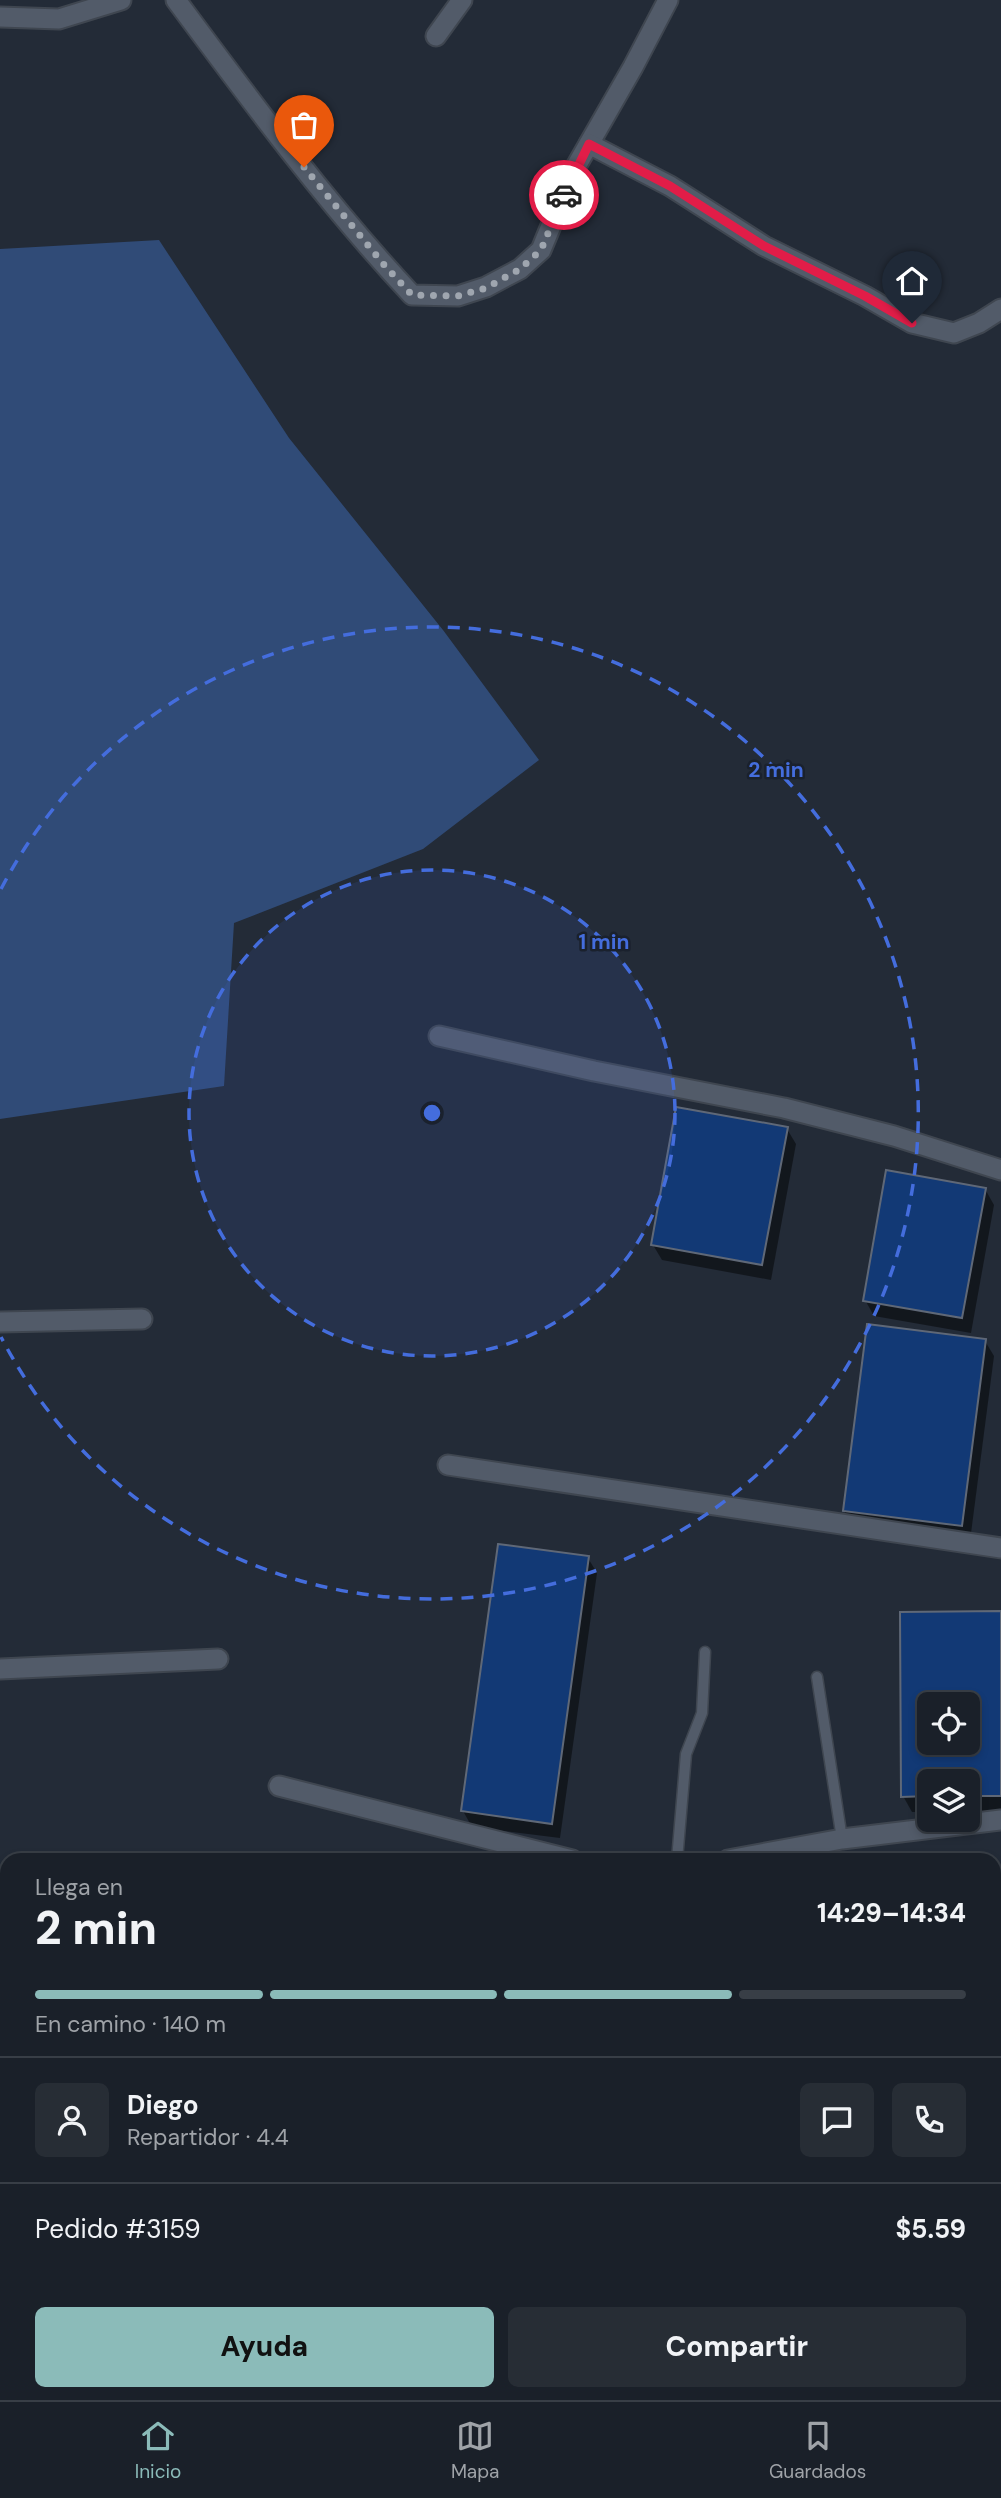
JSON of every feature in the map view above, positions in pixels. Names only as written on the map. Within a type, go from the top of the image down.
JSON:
[{"type":"street","points":[[0,17],[59,19],[121,0]]},
{"type":"street","points":[[176,0],[258,112],[412,295],[458,296],[486,288],[520,269],[541,250],[574,170],[668,0]]},
{"type":"street","points":[[436,36],[462,0]]},
{"type":"street","points":[[589,144],[670,186],[764,246],[865,296],[912,323],[954,333],[979,323],[1001,309]]},
{"type":"street","points":[[439,1036],[594,1072],[784,1108],[894,1136],[1001,1170]]},
{"type":"street","points":[[0,1322],[142,1319]]},
{"type":"street","points":[[448,1465],[1001,1548]]},
{"type":"street","points":[[0,1669],[218,1660]]},
{"type":"street","points":[[279,1786],[544,1853]]},
{"type":"street","points":[[766,1853],[842,1839],[1001,1820]]},
{"type":"lane","points":[[678,1853],[687,1754],[702,1713],[705,1652]]},
{"type":"lane","points":[[817,1677],[842,1839]]},
{"type":"shaded area","points":[[159,240],[289,438],[443,630],[539,760],[423,849],[234,923],[224,1086],[0,1119],[0,249]]},
{"type":"building","points":[[676,1107],[788,1127],[762,1265],[651,1245]]},
{"type":"building","points":[[886,1170],[986,1188],[962,1318],[863,1301]]},
{"type":"building","points":[[867,1324],[986,1339],[962,1526],[843,1511]]},
{"type":"building","points":[[498,1544],[589,1556],[552,1824],[461,1811]]},
{"type":"building","points":[[1001,1611],[1001,1796],[980,1796],[980,1769],[917,1769],[917,1796],[901,1797],[900,1612]]},
{"type":"way so far","points":[[304,167],[412,295],[458,296],[486,288],[520,269],[541,250],[564,195]]},
{"type":"route","points":[[564,195],[589,144],[670,186],[764,246],[865,296],[912,323]]}]
